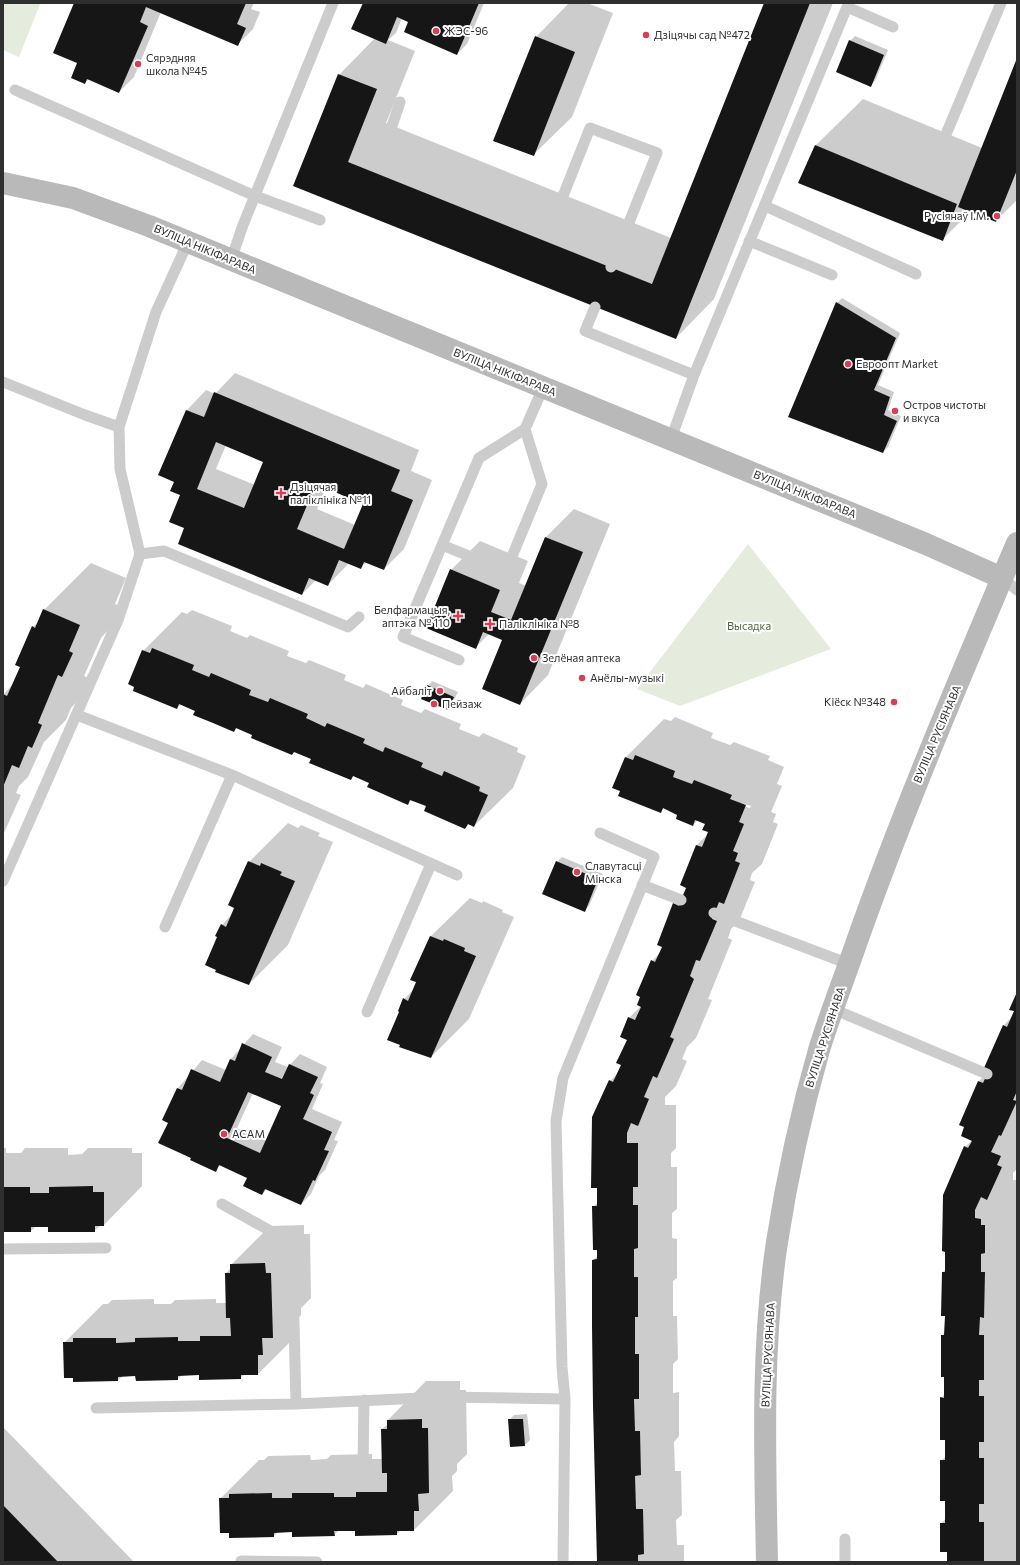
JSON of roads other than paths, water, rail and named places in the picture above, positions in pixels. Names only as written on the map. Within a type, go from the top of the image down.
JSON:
[{"type":"main road","name":"ВУЛІЦА НІКІФАРАВА","points":[[3,183],[73,198],[188,242],[926,544],[1009,584]]},
{"type":"main road","name":"ВУЛІЦА РУСІЯНАВА","points":[[767,1562],[765,1423],[770,1298],[785,1193],[798,1132],[820,1048],[886,858],[1009,584],[1017,543]]},
{"type":"lane","points":[[231,260],[255,196],[333,3]]},
{"type":"lane","points":[[939,151],[1001,3]]},
{"type":"lane","points":[[671,439],[694,375],[847,7],[892,27]]},
{"type":"lane","points":[[15,90],[255,196],[320,220]]},
{"type":"lane","points":[[400,102],[388,138],[561,202],[576,218],[622,239]]},
{"type":"lane","points":[[561,202],[590,128],[658,153],[611,267]]},
{"type":"lane","points":[[765,206],[916,274]]},
{"type":"lane","points":[[749,241],[832,275]]},
{"type":"lane","points":[[3,881],[118,620],[140,554],[120,469],[118,427],[156,312],[188,242]]},
{"type":"lane","points":[[595,307],[585,331],[694,375]]},
{"type":"lane","points":[[3,382],[118,427]]},
{"type":"lane","points":[[459,660],[403,637],[479,458],[525,429],[543,388]]},
{"type":"lane","points":[[442,545],[506,571],[542,484],[525,429]]},
{"type":"lane","points":[[140,554],[164,551],[348,627],[359,617]]},
{"type":"lane","points":[[77,714],[232,775],[457,875]]},
{"type":"lane","points":[[165,927],[232,775]]},
{"type":"lane","points":[[563,1562],[565,1399],[562,1367],[556,1121],[564,1078],[654,857],[600,833]]},
{"type":"lane","points":[[367,1012],[431,864]]},
{"type":"lane","points":[[642,885],[681,900]]},
{"type":"lane","points":[[714,913],[849,964]]},
{"type":"lane","points":[[833,1009],[987,1074]]},
{"type":"lane","points":[[222,1204],[292,1243],[296,1404]]},
{"type":"lane","points":[[3,1249],[106,1248]]},
{"type":"lane","points":[[96,1408],[296,1404],[442,1397],[565,1399]]},
{"type":"lane","points":[[364,1400],[364,1465]]},
{"type":"lane","points":[[845,1539],[845,1562]]},
{"type":"lane","points":[[241,1561],[317,1562]]},
{"type":"place","name":"ЖЭС-96","points":[[436,31]]},
{"type":"place","name":"Дзіцячы сад №472","points":[[646,35]]},
{"type":"place","name":"Сярэдняя школа №45","points":[[138,64]]},
{"type":"place","name":"Русіянаў І.М.","points":[[997,216]]},
{"type":"place","name":"Евроопт Market","points":[[848,364]]},
{"type":"place","name":"Остров чистоты и вкуса","points":[[895,411]]},
{"type":"place","name":"Дзіцячая паліклініка №11","points":[[281,493]]},
{"type":"place","name":"Белфармацыя, аптэка № 110","points":[[458,616]]},
{"type":"place","name":"Паліклініка №8","points":[[490,624]]},
{"type":"place","name":"Зелёная аптека","points":[[534,658]]},
{"type":"place","name":"Анёлы-музыкі","points":[[582,678]]},
{"type":"place","name":"Айбаліт","points":[[440,691]]},
{"type":"place","name":"Кіёск №348","points":[[894,702]]},
{"type":"place","name":"Пейзаж","points":[[434,704]]},
{"type":"place","name":"Славутасці Мінска","points":[[577,872]]},
{"type":"place","name":"АСАМ","points":[[224,1134]]},
{"type":"park label","name":"Высадка","points":[[749,626]]}]
